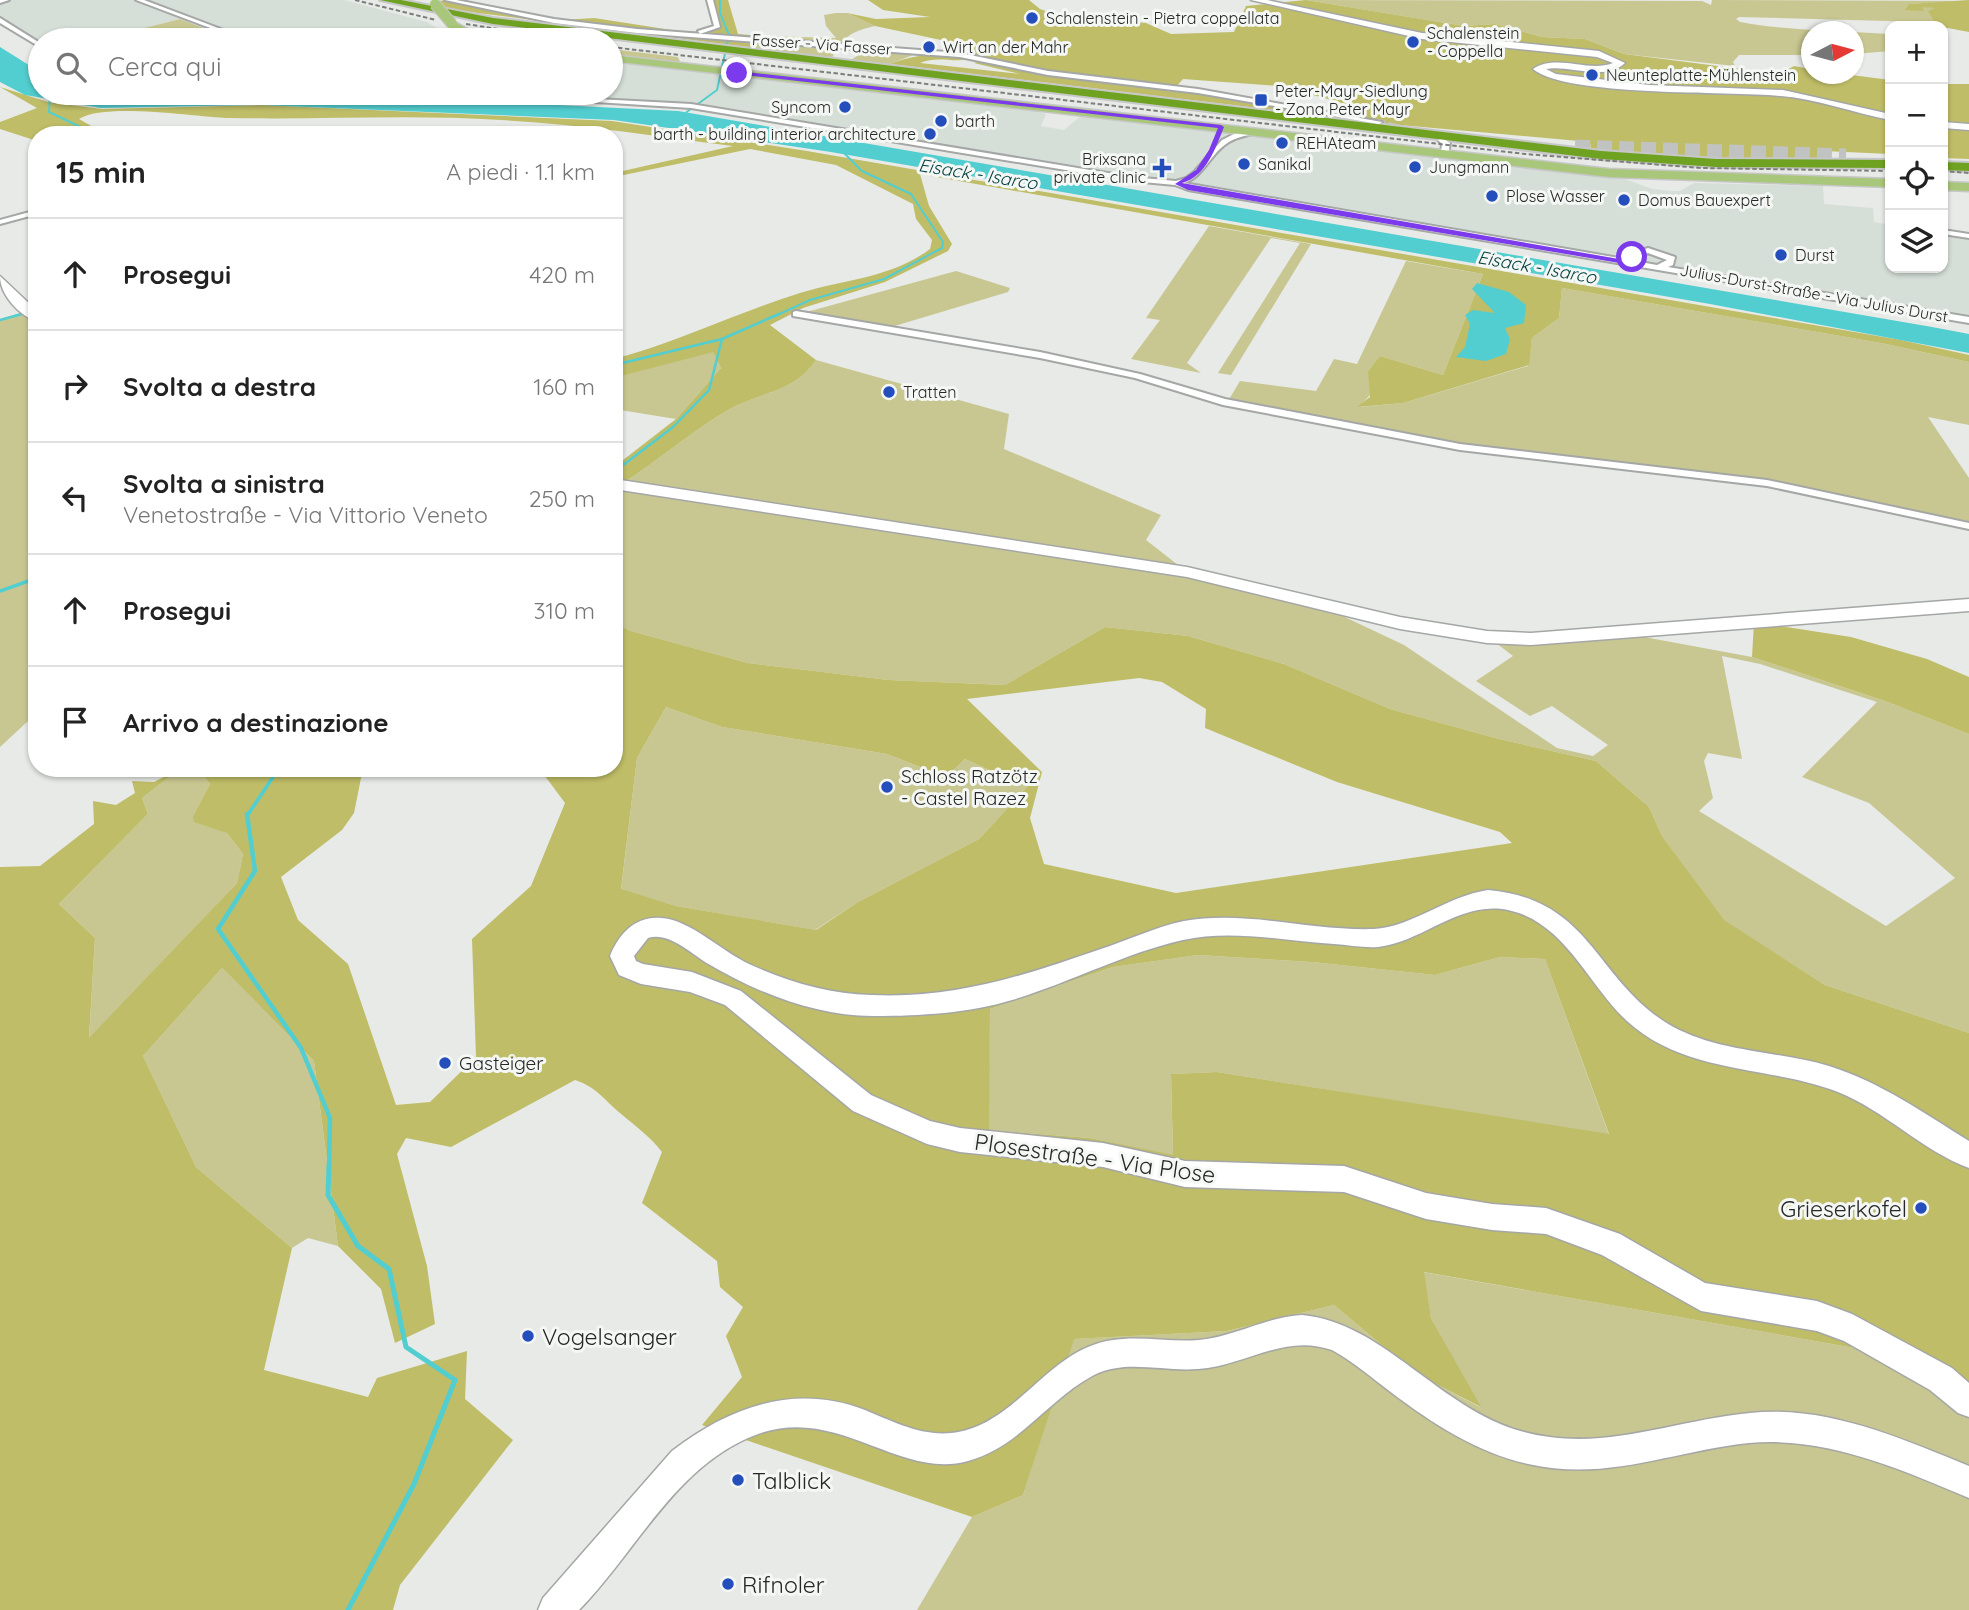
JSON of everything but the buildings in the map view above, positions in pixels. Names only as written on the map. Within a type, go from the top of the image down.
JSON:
[{"type":"highway","points":[[385,0],[493,22],[543,28]]},
{"type":"highway","points":[[397,0],[496,19],[570,28]]},
{"type":"highway","points":[[623,34],[1486,139],[1575,146]]},
{"type":"highway","points":[[623,38],[1601,155],[1716,163],[1885,164]]},
{"type":"highway","points":[[1846,156],[1885,158]]},
{"type":"highway","points":[[1948,164],[1969,165]]},
{"type":"main road","points":[[433,2],[457,28]]},
{"type":"main road","points":[[623,59],[996,101],[1225,131],[1258,131],[1444,146],[1645,177],[1662,187],[1674,186],[1675,179],[1702,178],[1885,182]]},
{"type":"main road","points":[[1948,184],[1969,185]]},
{"type":"street","points":[[0,1],[6,0]]},
{"type":"street","points":[[139,0],[215,28]]},
{"type":"street","points":[[449,0],[580,24],[702,32],[717,27],[711,13],[710,0]]},
{"type":"street","points":[[1255,0],[1422,36],[1598,54],[1620,62],[1611,68],[1553,65],[1538,69],[1553,77],[1659,89],[1783,93],[1885,116]]},
{"type":"street","points":[[0,20],[28,37]]},
{"type":"street","name":"Fasser - Via Fasser","points":[[580,24],[615,28]]},
{"type":"street","name":"Fasser - Via Fasser","points":[[623,29],[677,35],[940,52],[1048,74],[1234,96],[1300,111],[1379,122]]},
{"type":"street","name":"Julius-Durst-Straße - Via Julius Durst","points":[[623,102],[695,106],[1132,179],[1177,183],[1188,188],[1969,320]]},
{"type":"street","points":[[1948,125],[1969,127]]},
{"type":"street","points":[[1212,150],[1225,131]]},
{"type":"street","points":[[1177,183],[1193,177],[1225,131]]},
{"type":"street","points":[[0,222],[28,214]]},
{"type":"street","points":[[1948,233],[1969,236]]},
{"type":"street","name":"Julius-Durst-Straße - Via Julius Durst","points":[[1619,261],[1654,251],[1672,258],[1670,263],[1659,267]]},
{"type":"street","points":[[1637,254],[1643,265]]},
{"type":"street","points":[[0,280],[28,310]]},
{"type":"street","points":[[796,314],[1040,355],[1138,376],[1223,402],[1460,447],[1767,483],[1969,526]]},
{"type":"street","points":[[623,485],[1187,572],[1232,581],[1385,622],[1491,638],[1531,639],[1969,605]]},
{"type":"street","name":"Plosestraße - Via Plose","points":[[1969,1156],[1849,1084],[1808,1072],[1707,1052],[1682,1044],[1629,1010],[1574,937],[1554,920],[1533,909],[1490,898],[1466,901],[1410,932],[1392,937],[1374,938],[1243,926],[1181,931],[994,994],[876,1006],[836,1004],[800,994],[740,971],[669,928],[657,925],[643,929],[627,941],[622,956],[627,968],[642,974],[691,982],[733,998],[862,1103],[927,1132],[960,1140],[1103,1155],[1185,1174],[1345,1179],[1426,1206],[1492,1217],[1546,1221],[1583,1232],[1610,1244],[1701,1297],[1817,1316],[1852,1329],[1941,1379],[1969,1402]]},
{"type":"street","points":[[555,1610],[601,1562],[639,1512],[690,1454],[736,1426],[785,1413],[820,1413],[849,1420],[920,1449],[964,1447],[996,1434],[1048,1388],[1097,1358],[1122,1352],[1180,1356],[1215,1353],[1278,1331],[1312,1330],[1339,1337],[1365,1353],[1443,1412],[1497,1438],[1541,1452],[1590,1455],[1659,1447],[1728,1431],[1763,1427],[1805,1429],[1854,1439],[1969,1482]]},
{"type":"shaded area","points":[[0,0],[344,0],[427,22],[437,28],[204,28],[180,19],[146,28],[28,28],[28,37],[0,20]]},
{"type":"shaded area","points":[[448,0],[563,20],[594,18],[702,32],[717,27],[710,0],[728,0],[738,34],[761,36],[747,40],[755,48],[623,31],[623,28],[597,28],[446,9],[438,1]]},
{"type":"shaded area","points":[[868,0],[1029,0],[1040,9],[1054,14],[1146,23],[1171,34],[1234,32],[1246,6],[1306,0],[1464,26],[1495,24],[1542,37],[1585,39],[1624,54],[1780,74],[1794,66],[1801,67],[1801,84],[1864,84],[1864,77],[1885,79],[1885,154],[1824,151],[1834,161],[1666,158],[1591,152],[1590,142],[1378,123],[1382,120],[1317,112],[1329,109],[1356,111],[1339,102],[1280,86],[1183,79],[1175,88],[1293,109],[1290,112],[890,64],[912,57],[950,55],[973,58],[920,63],[1020,74],[974,63],[983,60],[975,57],[974,47],[875,26],[847,13],[876,19],[930,17],[883,10]]},
{"type":"shaded area","points":[[1306,0],[1702,1],[1711,5],[1712,0],[1969,1],[1909,4],[1937,8],[1937,21],[1739,17],[1736,19],[1740,22],[1801,29],[1801,55],[1739,55],[1733,62],[1735,66],[1624,54],[1585,39],[1542,37],[1495,24],[1464,26]]},
{"type":"shaded area","points":[[1969,0],[1969,32],[1948,28],[1948,21],[1934,21],[1928,11],[1935,8],[1922,7],[1924,11],[1905,10],[1909,4]]},
{"type":"shaded area","points":[[847,13],[875,26],[849,36],[832,58],[755,48],[746,40],[761,36],[836,38],[826,26],[824,15]]},
{"type":"shaded area","points":[[180,19],[204,28],[145,28]]},
{"type":"shaded area","points":[[1864,33],[1885,34],[1885,51],[1864,53]]},
{"type":"shaded area","points":[[871,47],[918,53],[890,64],[851,60]]},
{"type":"shaded area","points":[[623,50],[678,57],[681,64],[623,57]]},
{"type":"shaded area","points":[[623,62],[1030,110],[1046,114],[1041,126],[1064,130],[1083,114],[1625,179],[1652,189],[1672,191],[1680,191],[1694,183],[1823,186],[1824,204],[1873,208],[1874,222],[1885,224],[1885,273],[1948,273],[1948,235],[1969,238],[1969,316],[1309,206],[1186,182],[1089,172],[623,100]]},
{"type":"shaded area","points":[[1948,84],[1969,84],[1969,159],[1948,158]]},
{"type":"shaded area","points":[[0,87],[28,96],[28,103]]},
{"type":"shaded area","points":[[32,105],[71,105],[102,109],[261,105],[612,121],[807,151],[1901,340],[1969,355],[1969,362],[1881,343],[1562,288],[1559,318],[1532,338],[1529,365],[1403,403],[1357,407],[1370,397],[1368,372],[1380,356],[1443,375],[1483,274],[920,174],[929,206],[952,244],[948,251],[885,282],[803,308],[770,325],[816,360],[808,371],[788,385],[730,409],[623,485],[623,460],[676,419],[721,368],[713,352],[623,376],[623,356],[777,301],[817,288],[868,277],[915,259],[930,249],[932,240],[916,219],[913,204],[836,165],[750,149],[623,175],[623,171],[733,146],[623,132],[623,126],[569,126],[433,117],[230,118],[129,111],[92,114],[79,119],[91,126],[28,126],[28,138],[0,129],[0,122],[37,108]]},
{"type":"shaded area","points":[[1209,226],[1311,244],[1231,375],[1218,373],[1300,243],[1271,238],[1187,363],[1201,373],[1131,359],[1160,320],[1146,318]]},
{"type":"shaded area","points":[[1406,261],[1483,274],[1443,375],[1380,356],[1368,375],[1437,384],[1455,371],[1456,357],[1486,361],[1485,375],[1435,389],[1370,395],[1359,407],[1403,403],[1528,366],[1532,338],[1559,318],[1562,288],[1881,343],[1969,362],[1969,425],[1928,417],[1969,478],[1969,523],[1767,481],[1461,444],[1228,401],[1240,381],[1316,391],[1334,359],[1357,364]]},
{"type":"shaded area","points":[[956,271],[1010,288],[1008,292],[888,328],[803,313]]},
{"type":"shaded area","points":[[28,311],[28,722],[0,747],[0,319]]},
{"type":"shaded area","points":[[713,351],[721,368],[676,419],[623,410],[623,376]]},
{"type":"shaded area","points":[[816,360],[1009,414],[1004,449],[1161,515],[1146,540],[1187,572],[1313,602],[1404,645],[1557,748],[1593,756],[1608,745],[1552,706],[1530,716],[1476,681],[1513,656],[1496,643],[1601,629],[1752,657],[1885,701],[1969,734],[1969,1033],[1825,985],[1723,920],[1662,836],[1649,807],[1596,761],[1499,739],[1390,709],[1284,664],[1188,636],[1105,627],[1005,685],[889,680],[748,663],[623,627],[623,485],[730,409],[798,379]],"holes":[[[1722,656],[1760,664],[1877,702],[1802,777],[1869,803],[1955,878],[1886,926],[1699,811],[1713,798],[1704,761],[1708,753],[1742,759]]]},
{"type":"shaded area","points":[[1754,622],[1851,637],[1927,659],[1969,677],[1969,734],[1885,701],[1752,657]]},
{"type":"shaded area","points":[[623,627],[748,663],[889,680],[1005,685],[1105,627],[1188,636],[1284,664],[1390,709],[1499,739],[1596,761],[1649,807],[1662,836],[1724,920],[1825,985],[1969,1033],[1969,1383],[1866,1350],[1424,1272],[1431,1318],[1481,1407],[1416,1374],[1334,1305],[1227,1331],[1074,1339],[1023,1495],[972,1517],[702,1425],[742,1377],[726,1336],[743,1307],[720,1287],[717,1261],[642,1203],[662,1152],[599,1094],[575,1080],[451,1147],[406,1138],[397,1154],[427,1266],[435,1324],[395,1343],[381,1289],[338,1246],[314,1061],[222,968],[143,1056],[196,1167],[292,1248],[264,1370],[368,1397],[377,1378],[467,1351],[465,1399],[513,1440],[400,1585],[393,1610],[0,1610],[0,867],[40,866],[94,824],[93,801],[116,805],[135,793],[132,781],[154,782],[169,777],[142,798],[148,814],[59,904],[95,938],[89,1038],[237,883],[243,854],[227,833],[194,822],[193,816],[210,784],[204,777],[361,777],[354,813],[342,830],[281,877],[298,920],[348,964],[396,1105],[430,1102],[476,1057],[472,939],[531,886],[565,803],[546,777],[623,777]],"holes":[[[1139,678],[1162,682],[1206,709],[1205,728],[1337,782],[1500,832],[1512,843],[1176,893],[1044,864],[1030,818],[1042,772],[967,699]],[[666,707],[722,727],[887,754],[946,777],[965,759],[1027,787],[979,839],[858,902],[816,930],[676,906],[621,889],[637,758]],[[1198,955],[1312,962],[1435,975],[1500,957],[1545,959],[1609,1134],[1217,1072],[1171,1074],[1173,1155],[1090,1138],[989,1130],[990,1009],[1113,967]]]},
{"type":"shaded area","points":[[666,707],[722,727],[887,754],[946,777],[965,759],[1027,787],[979,839],[858,902],[815,930],[676,906],[621,890],[637,758]]},
{"type":"shaded area","points":[[169,777],[204,777],[210,784],[193,816],[227,833],[243,854],[237,883],[89,1039],[95,938],[59,904],[148,814],[142,798]]},
{"type":"shaded area","points":[[1198,955],[1312,962],[1435,975],[1500,957],[1545,959],[1609,1135],[1217,1072],[1171,1074],[1173,1156],[1090,1138],[988,1130],[990,1009],[1113,967]]},
{"type":"shaded area","points":[[222,968],[314,1061],[338,1246],[308,1238],[292,1248],[196,1167],[143,1056]]},
{"type":"shaded area","points":[[1423,1272],[1866,1350],[1969,1383],[1969,1610],[917,1610],[972,1517],[1023,1495],[1073,1339],[1227,1331],[1334,1305],[1416,1374],[1480,1407],[1431,1318]]},
{"type":"water","points":[[0,47],[28,64],[28,96],[0,82]]},
{"type":"water","points":[[83,105],[261,105],[101,108]]},
{"type":"water","name":"Eisack - Isarco","points":[[261,105],[556,105],[678,111],[1932,327],[1969,334],[1969,353],[1710,304],[831,152],[614,120]]},
{"type":"water","points":[[1477,283],[1509,292],[1526,305],[1524,323],[1505,328],[1510,339],[1506,354],[1486,361],[1456,357],[1465,347],[1470,324],[1465,315],[1473,310],[1495,313],[1472,289]]},
{"type":"waterway","points":[[684,114],[717,90],[729,35],[720,13],[720,0]]},
{"type":"waterway","points":[[49,105],[49,112],[78,126]]},
{"type":"waterway","points":[[775,316],[810,300],[884,279],[942,248],[943,242],[911,194],[862,171],[844,153]]},
{"type":"waterway","points":[[18,315],[25,313]]},
{"type":"waterway","points":[[722,339],[779,314]]},
{"type":"waterway","points":[[0,320],[18,315]]},
{"type":"waterway","points":[[623,363],[722,339]]},
{"type":"waterway","points":[[623,465],[673,427],[709,390],[722,339]]},
{"type":"waterway","points":[[0,591],[28,581]]},
{"type":"waterway","points":[[247,816],[273,777]]},
{"type":"waterway","points":[[247,816],[255,871],[218,929],[301,1048],[330,1118],[329,1168]]},
{"type":"waterway","points":[[329,1166],[328,1195],[358,1246],[389,1269],[406,1347],[455,1380],[414,1484],[348,1610]]},
{"type":"tunnel","points":[[1379,122],[1411,131]]},
{"type":"tunnel","points":[[1575,147],[1846,156]]},
{"type":"railway","points":[[355,0],[436,20]]},
{"type":"railway","points":[[466,24],[492,28]]},
{"type":"railway","points":[[623,48],[1525,154],[1701,168],[1885,171]]},
{"type":"railway","points":[[1948,171],[1969,173]]},
{"type":"place","name":"Schalenstein - Pietra coppellata","points":[[1032,18]]},
{"type":"place","name":"Schalenstein - Coppella","points":[[1413,42]]},
{"type":"place","name":"Wirt an der Mahr","points":[[929,47]]},
{"type":"place","name":"Neunteplatte-Mühlenstein","points":[[1592,75]]},
{"type":"place","name":"Peter-Mayr-Siedlung - Zona Peter Mayr","points":[[1261,100]]},
{"type":"place","name":"Syncom","points":[[845,107]]},
{"type":"place","name":"barth","points":[[941,121]]},
{"type":"place","name":"barth - building interior architecture","points":[[930,134]]},
{"type":"place","name":"REHAteam","points":[[1282,143]]},
{"type":"place","name":"Sanikal","points":[[1244,164]]},
{"type":"place","name":"Jungmann","points":[[1415,167]]},
{"type":"place","name":"Brixsana private clinic","points":[[1162,168]]},
{"type":"place","name":"Plose Wasser","points":[[1492,196]]},
{"type":"place","name":"Domus Bauexpert","points":[[1624,200]]},
{"type":"place","name":"Durst","points":[[1781,255]]},
{"type":"place","name":"Tratten","points":[[889,392]]},
{"type":"place","name":"Schloss Ratzötz - Castel Razez","points":[[887,787]]},
{"type":"place","name":"Gasteiger","points":[[445,1063]]},
{"type":"place","name":"Grieserkofel","points":[[1921,1208]]},
{"type":"place","name":"Vogelsanger","points":[[528,1336]]},
{"type":"place","name":"Talblick","points":[[738,1480]]},
{"type":"place","name":"Rifnoler","points":[[728,1584]]},
{"type":"route","points":[[737,73],[1221,127],[1212,150],[1198,171],[1193,177],[1177,183],[1188,188],[1619,261],[1632,257]]}]
